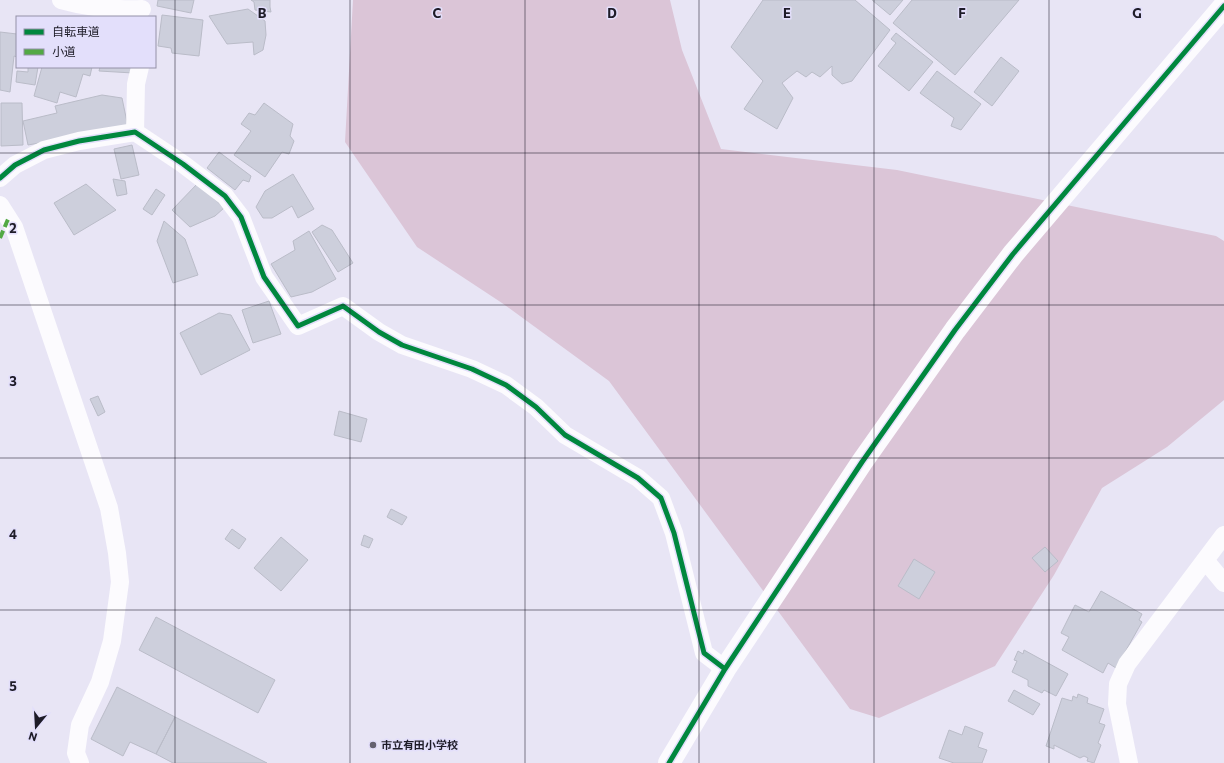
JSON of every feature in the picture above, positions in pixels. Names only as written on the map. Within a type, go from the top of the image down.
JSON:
[{"type":"street","points":[[61,0],[79,6],[111,10],[142,9]]},
{"type":"street","points":[[669,763],[725,669],[862,462],[955,330],[1013,254],[1224,6]]},
{"type":"street","points":[[135,132],[136,84],[140,68]]},
{"type":"street","points":[[0,178],[15,165],[44,150],[79,140],[135,132],[184,164],[225,196],[241,217],[264,277],[298,326],[343,306],[379,332],[402,345],[472,369],[506,385],[536,407],[565,435],[638,478],[661,498],[674,533],[704,653],[725,669]]},
{"type":"street","points":[[0,205],[14,227],[109,508],[117,553],[120,582],[112,641],[100,682],[80,724],[76,753],[80,763]]},
{"type":"street","points":[[1129,763],[1117,704],[1118,684],[1127,664],[1224,535]]},
{"type":"street","points":[[1205,560],[1224,583]]},
{"type":"shaded area","points":[[353,0],[670,0],[682,50],[721,149],[897,170],[1216,236],[1224,241],[1224,400],[1167,447],[1102,488],[1054,575],[995,666],[879,718],[850,709],[609,381],[502,303],[417,247],[345,142]]},
{"type":"building","points":[[158,0],[194,0],[191,13],[157,6]]},
{"type":"building","points":[[251,0],[270,0],[271,12],[255,10],[254,2]]},
{"type":"building","points":[[763,0],[855,0],[890,30],[852,81],[842,84],[832,75],[832,66],[820,77],[812,72],[806,77],[797,71],[782,83],[793,98],[777,129],[744,109],[763,81],[731,47]]},
{"type":"building","points":[[872,0],[903,0],[890,15]]},
{"type":"building","points":[[912,0],[1019,0],[955,75],[893,23]]},
{"type":"building","points":[[248,9],[265,21],[266,35],[263,50],[254,55],[253,42],[227,44],[209,16]]},
{"type":"building","points":[[162,15],[203,20],[199,56],[172,53],[171,48],[158,46]]},
{"type":"building","points":[[0,32],[16,34],[16,57],[14,56],[10,92],[0,90]]},
{"type":"building","points":[[896,33],[933,62],[909,91],[878,66],[896,43],[891,39]]},
{"type":"building","points":[[1001,57],[1019,71],[992,106],[974,92]]},
{"type":"building","points":[[28,68],[38,68],[35,85],[16,82],[17,71],[28,72]]},
{"type":"building","points":[[42,68],[92,68],[90,76],[83,74],[76,97],[60,92],[57,103],[34,96]]},
{"type":"building","points":[[100,68],[134,68],[133,73],[99,71]]},
{"type":"building","points":[[937,71],[981,104],[961,130],[951,126],[954,118],[920,93]]},
{"type":"building","points":[[102,95],[122,98],[128,127],[28,145],[23,121],[57,113],[55,106]]},
{"type":"building","points":[[1,103],[22,103],[23,145],[1,146]]},
{"type":"building","points":[[264,103],[293,124],[290,136],[294,141],[289,154],[282,152],[265,177],[234,155],[251,131],[241,124],[249,113],[255,115]]},
{"type":"building","points":[[132,145],[139,175],[121,179],[114,149]]},
{"type":"building","points":[[219,152],[251,176],[249,182],[243,180],[235,190],[207,168]]},
{"type":"building","points":[[293,174],[314,209],[298,218],[292,206],[272,218],[263,218],[256,207],[265,191]]},
{"type":"building","points":[[113,179],[125,181],[127,194],[117,196]]},
{"type":"building","points":[[198,183],[224,208],[215,216],[190,227],[172,210]]},
{"type":"building","points":[[86,184],[116,210],[74,235],[54,203]]},
{"type":"building","points":[[156,189],[165,195],[152,215],[143,209]]},
{"type":"building","points":[[164,221],[185,239],[198,275],[173,283],[157,241]]},
{"type":"building","points":[[322,225],[332,230],[353,263],[338,272],[312,232]]},
{"type":"building","points":[[309,231],[336,279],[312,292],[291,297],[271,264],[295,250],[293,241]]},
{"type":"building","points":[[269,301],[281,334],[253,343],[242,310]]},
{"type":"building","points":[[219,313],[231,315],[250,350],[201,375],[180,333]]},
{"type":"building","points":[[98,396],[105,412],[98,416],[90,399]]},
{"type":"building","points":[[339,411],[367,419],[361,442],[334,435]]},
{"type":"building","points":[[391,509],[407,517],[402,525],[387,517]]},
{"type":"building","points":[[232,529],[246,539],[239,549],[225,539]]},
{"type":"building","points":[[364,535],[373,539],[369,548],[361,545]]},
{"type":"building","points":[[281,537],[308,560],[281,591],[254,568]]},
{"type":"building","points":[[1045,547],[1058,561],[1045,572],[1032,558]]},
{"type":"building","points":[[914,559],[935,572],[919,599],[898,586]]},
{"type":"building","points":[[1101,591],[1142,614],[1139,620],[1142,622],[1116,668],[1108,663],[1103,673],[1062,650],[1069,637],[1061,633],[1075,605],[1089,612]]},
{"type":"building","points":[[156,617],[275,680],[258,713],[139,650]]},
{"type":"building","points":[[1024,650],[1068,674],[1056,696],[1044,690],[1042,693],[1028,686],[1028,680],[1012,672],[1017,661],[1014,660],[1018,651],[1023,654]]},
{"type":"building","points":[[117,687],[175,717],[156,754],[130,742],[123,756],[91,739]]},
{"type":"building","points":[[1014,690],[1040,704],[1033,715],[1008,701]]},
{"type":"building","points":[[1078,694],[1088,698],[1087,703],[1104,709],[1099,723],[1105,725],[1098,743],[1101,745],[1094,763],[1087,761],[1088,758],[1084,756],[1080,758],[1054,745],[1054,749],[1046,746],[1062,698],[1072,701],[1073,696],[1077,698]]},
{"type":"building","points":[[175,717],[267,763],[173,763],[156,754]]},
{"type":"building","points":[[965,726],[983,733],[978,747],[987,750],[982,763],[954,763],[939,758],[949,730],[962,735]]},
{"type":"marked path","points":[[0,238],[9,217]]},
{"type":"cycle path","points":[[669,763],[725,669],[862,462],[955,330],[1013,254],[1224,6]]},
{"type":"cycle path","points":[[0,178],[15,165],[44,150],[79,141],[135,132],[183,164],[225,196],[241,217],[264,277],[298,326],[343,306],[379,332],[402,345],[472,369],[506,385],[536,407],[565,435],[638,478],[661,498],[674,533],[704,653],[725,669]]},
{"type":"place","name":"市立有田小学校","points":[[373,745]]}]
